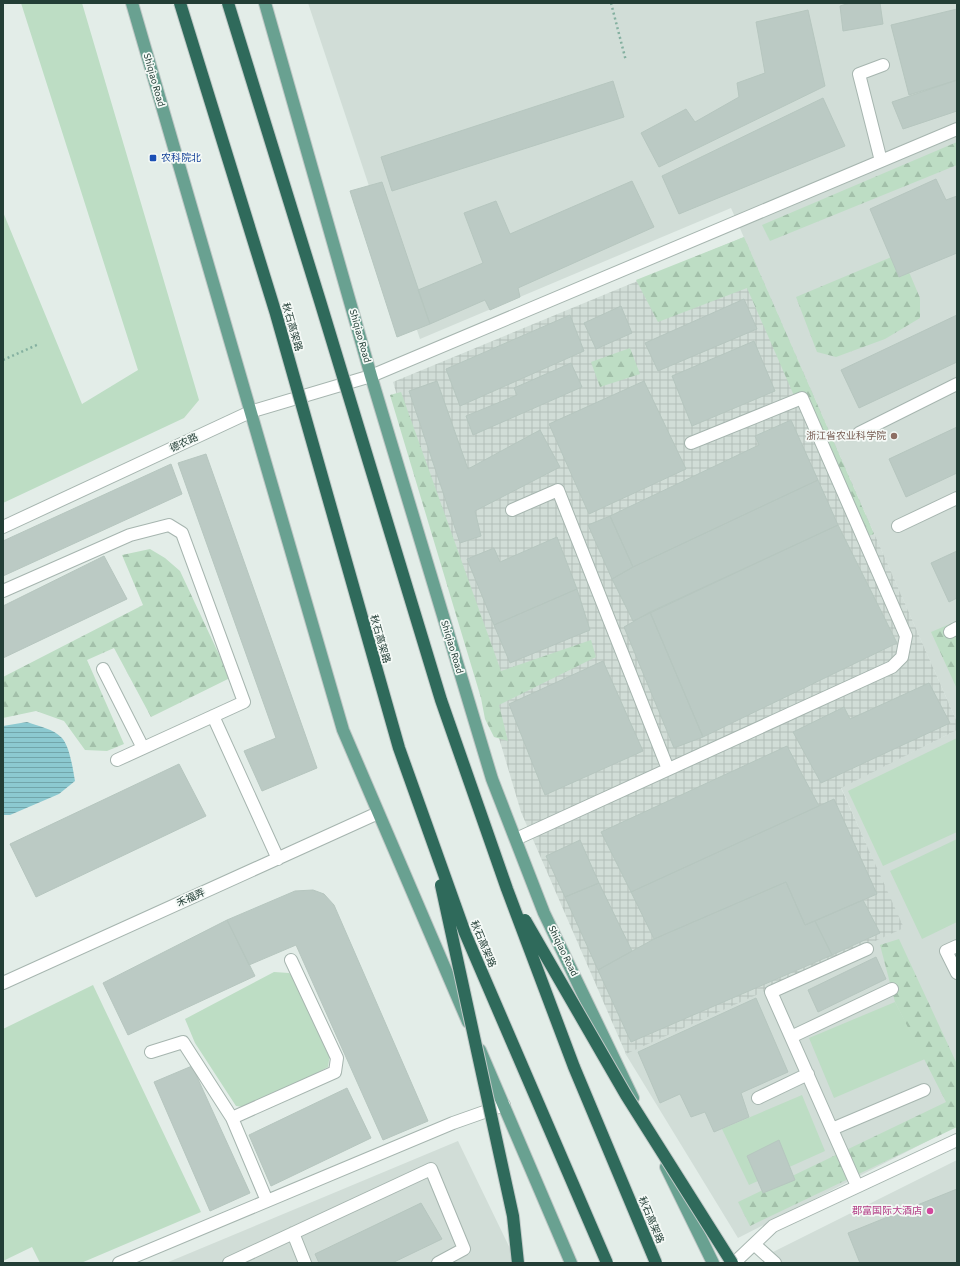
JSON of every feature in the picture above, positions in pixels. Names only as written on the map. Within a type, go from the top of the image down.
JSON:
[{"type":"highway","name":"秋石高架路","points":[[180,3],[276,314],[398,748],[465,932],[607,1263]]},
{"type":"highway","name":"秋石高架路","points":[[228,3],[325,316],[441,700],[507,889],[574,1067],[656,1263]]},
{"type":"highway","points":[[432,843],[513,1216],[518,1263]]},
{"type":"highway","points":[[507,889],[626,1095],[733,1263]]},
{"type":"main road","name":"Shiqiao Road","points":[[132,3],[342,730],[571,1263]]},
{"type":"main road","name":"Shiqiao Road","points":[[265,3],[371,376],[492,779],[544,913],[713,1263]]},
{"type":"street","points":[[881,161],[859,74],[883,65]]},
{"type":"street","name":"德农路","points":[[3,527],[250,412],[371,376],[957,129]]},
{"type":"street","points":[[859,433],[957,384]]},
{"type":"street","points":[[516,839],[892,667],[902,657],[906,636],[802,398],[691,443]]},
{"type":"street","points":[[512,510],[558,490],[668,770]]},
{"type":"street","points":[[898,526],[957,498]]},
{"type":"street","points":[[3,592],[130,534],[169,525],[182,533],[244,702],[117,760]]},
{"type":"street","points":[[103,669],[143,748]]},
{"type":"street","points":[[213,716],[278,859]]},
{"type":"street","name":"禾福弄","points":[[3,983],[378,813]]},
{"type":"street","points":[[957,946],[946,951],[957,973]]},
{"type":"street","points":[[857,1186],[771,992],[867,949]]},
{"type":"street","points":[[232,1118],[335,1072],[337,1058],[291,960]]},
{"type":"street","points":[[791,1037],[892,989]]},
{"type":"street","points":[[151,1052],[183,1042],[232,1118],[267,1201]]},
{"type":"street","points":[[758,1098],[808,1074]]},
{"type":"street","points":[[832,1129],[924,1090]]},
{"type":"street","points":[[119,1263],[453,1122],[504,1105]]},
{"type":"street","points":[[733,1263],[773,1226],[957,1140]]},
{"type":"street","points":[[228,1263],[432,1169],[464,1249],[438,1263]]},
{"type":"street","points":[[293,1233],[305,1263]]},
{"type":"street","points":[[754,1244],[775,1263]]},
{"type":"path","points":[[611,3],[626,61]]},
{"type":"path","points":[[3,360],[39,344]]},
{"type":"shaded area","name":"浙江省农业科学院","points":[[308,3],[957,3],[957,722],[731,208],[420,339]]},
{"type":"shaded area","points":[[744,237],[957,722],[957,730],[841,788],[904,928],[626,1054],[521,812],[393,382]]},
{"type":"shaded area","points":[[957,730],[957,1126],[738,1238],[625,1053],[903,928],[841,787]]},
{"type":"shaded area","points":[[458,1141],[517,1263],[166,1263]]},
{"type":"shaded area","points":[[957,1160],[957,1263],[768,1263],[769,1254]]},
{"type":"green space","points":[[21,3],[82,3],[199,400],[184,418],[3,503],[3,212],[82,404],[138,370]]},
{"type":"green space","points":[[957,142],[957,165],[770,241],[762,225]]},
{"type":"green space","points":[[744,237],[874,534],[857,540],[747,288],[658,322],[636,280]]},
{"type":"green space","points":[[901,253],[920,298],[920,318],[885,339],[836,357],[817,352],[796,297]]},
{"type":"green space","points":[[630,348],[640,374],[600,387],[591,362]]},
{"type":"green space","points":[[401,392],[501,671],[591,640],[596,657],[499,705],[508,741],[494,737],[485,719],[481,698],[390,395]]},
{"type":"green space","points":[[150,549],[165,558],[180,571],[230,678],[151,717],[114,648],[87,660],[124,744],[107,751],[85,750],[64,721],[36,711],[3,718],[3,677],[143,605],[122,555]]},
{"type":"green space","points":[[957,621],[957,689],[931,632]]},
{"type":"green space","points":[[957,738],[957,832],[883,866],[848,791]]},
{"type":"green space","points":[[957,839],[957,922],[922,939],[890,871]]},
{"type":"green space","points":[[899,939],[956,1062],[957,1127],[750,1226],[738,1202],[946,1102],[895,1002],[880,945]]},
{"type":"green space","points":[[274,972],[289,973],[297,981],[330,1054],[328,1067],[250,1108],[236,1106],[195,1043],[185,1019]]},
{"type":"green space","points":[[93,985],[201,1212],[81,1263],[40,1263],[32,1247],[3,1261],[3,1029]]},
{"type":"green space","points":[[895,1002],[925,1059],[834,1098],[809,1038]]},
{"type":"green space","points":[[802,1095],[825,1151],[749,1185],[722,1129]]},
{"type":"water","points":[[27,722],[50,730],[62,738],[69,753],[75,781],[59,794],[10,815],[3,815],[3,726]]},
{"type":"building","points":[[850,3],[880,3],[883,24],[843,31],[840,6]]},
{"type":"building","points":[[957,9],[957,80],[909,95],[891,25]]},
{"type":"building","points":[[808,10],[825,86],[659,167],[641,133],[686,109],[695,122],[739,97],[737,83],[765,73],[756,22]]},
{"type":"building","points":[[957,80],[957,111],[903,129],[892,102]]},
{"type":"building","points":[[613,81],[624,117],[392,191],[381,157]]},
{"type":"building","points":[[823,98],[845,146],[679,214],[662,176]]},
{"type":"building","points":[[936,179],[946,200],[957,196],[957,253],[899,277],[870,209]]},
{"type":"building","points":[[632,181],[654,227],[518,288],[520,297],[490,310],[485,300],[430,324],[418,290],[483,263],[464,213],[496,201],[510,234]]},
{"type":"building","points":[[382,182],[430,324],[397,337],[350,191]]},
{"type":"building","points":[[744,299],[757,329],[658,371],[645,343]]},
{"type":"building","points":[[621,306],[632,333],[596,349],[584,323]]},
{"type":"building","points":[[570,315],[584,351],[460,406],[446,369]]},
{"type":"building","points":[[957,315],[957,362],[859,408],[841,370]]},
{"type":"building","points":[[754,341],[775,391],[692,426],[672,376]]},
{"type":"building","points":[[571,363],[582,387],[473,435],[466,416],[517,395],[514,388]]},
{"type":"building","points":[[437,381],[468,469],[540,430],[560,467],[475,511],[481,536],[460,543],[409,391]]},
{"type":"building","points":[[644,381],[686,469],[589,514],[549,424]]},
{"type":"building","points":[[791,420],[818,480],[633,567],[610,516],[759,445],[755,436]]},
{"type":"building","points":[[957,427],[957,473],[906,497],[889,459]]},
{"type":"building","points":[[206,454],[317,768],[262,791],[244,751],[276,738],[178,463]]},
{"type":"building","points":[[171,464],[182,494],[3,576],[3,541]]},
{"type":"building","points":[[818,480],[838,525],[633,621],[612,579],[633,567]]},
{"type":"building","points":[[610,516],[633,567],[612,579],[588,525]]},
{"type":"building","points":[[838,525],[897,643],[703,737],[650,612]]},
{"type":"building","points":[[557,537],[577,589],[494,625],[467,559],[494,548],[500,562]]},
{"type":"building","points":[[957,551],[957,598],[949,602],[931,563]]},
{"type":"building","points":[[104,556],[127,599],[3,658],[3,606]]},
{"type":"building","points":[[577,589],[590,630],[510,663],[494,625]]},
{"type":"building","points":[[650,612],[703,737],[674,748],[624,627]]},
{"type":"building","points":[[603,661],[643,751],[545,795],[509,704]]},
{"type":"building","points":[[929,683],[950,723],[821,783],[793,732],[844,707],[850,719]]},
{"type":"building","points":[[787,746],[819,806],[631,892],[601,832]]},
{"type":"building","points":[[179,764],[206,816],[36,897],[10,844]]},
{"type":"building","points":[[834,799],[877,894],[805,925],[786,882],[654,939],[631,892]]},
{"type":"building","points":[[580,840],[599,883],[565,897],[546,856]]},
{"type":"building","points":[[786,882],[805,925],[815,921],[832,955],[631,1042],[598,970],[654,939]]},
{"type":"building","points":[[599,883],[632,951],[598,970],[565,897]]},
{"type":"building","points":[[313,890],[324,894],[334,905],[428,1121],[383,1140],[296,945],[249,965],[227,920],[295,891]]},
{"type":"building","points":[[863,900],[880,933],[832,955],[815,921]]},
{"type":"building","points":[[227,920],[255,976],[128,1035],[103,983]]},
{"type":"building","points":[[876,957],[886,979],[818,1012],[808,990]]},
{"type":"building","points":[[756,998],[788,1072],[741,1093],[749,1117],[714,1132],[705,1112],[691,1117],[680,1094],[660,1103],[638,1052]]},
{"type":"building","points":[[192,1066],[250,1193],[210,1211],[154,1082]]},
{"type":"building","points":[[347,1088],[371,1138],[271,1186],[249,1135]]},
{"type":"building","points":[[779,1140],[795,1180],[763,1193],[747,1156]]},
{"type":"building","name":"郡富国际大酒店","points":[[957,1189],[957,1263],[860,1263],[848,1233]]},
{"type":"building","points":[[421,1203],[442,1239],[392,1263],[319,1263],[315,1254]]},
{"type":"place","name":"农科院北","points":[[153,158]]},
{"type":"place","name":"浙江省农业科学院","points":[[894,436]]},
{"type":"place","name":"郡富国际大酒店","points":[[930,1211]]}]
